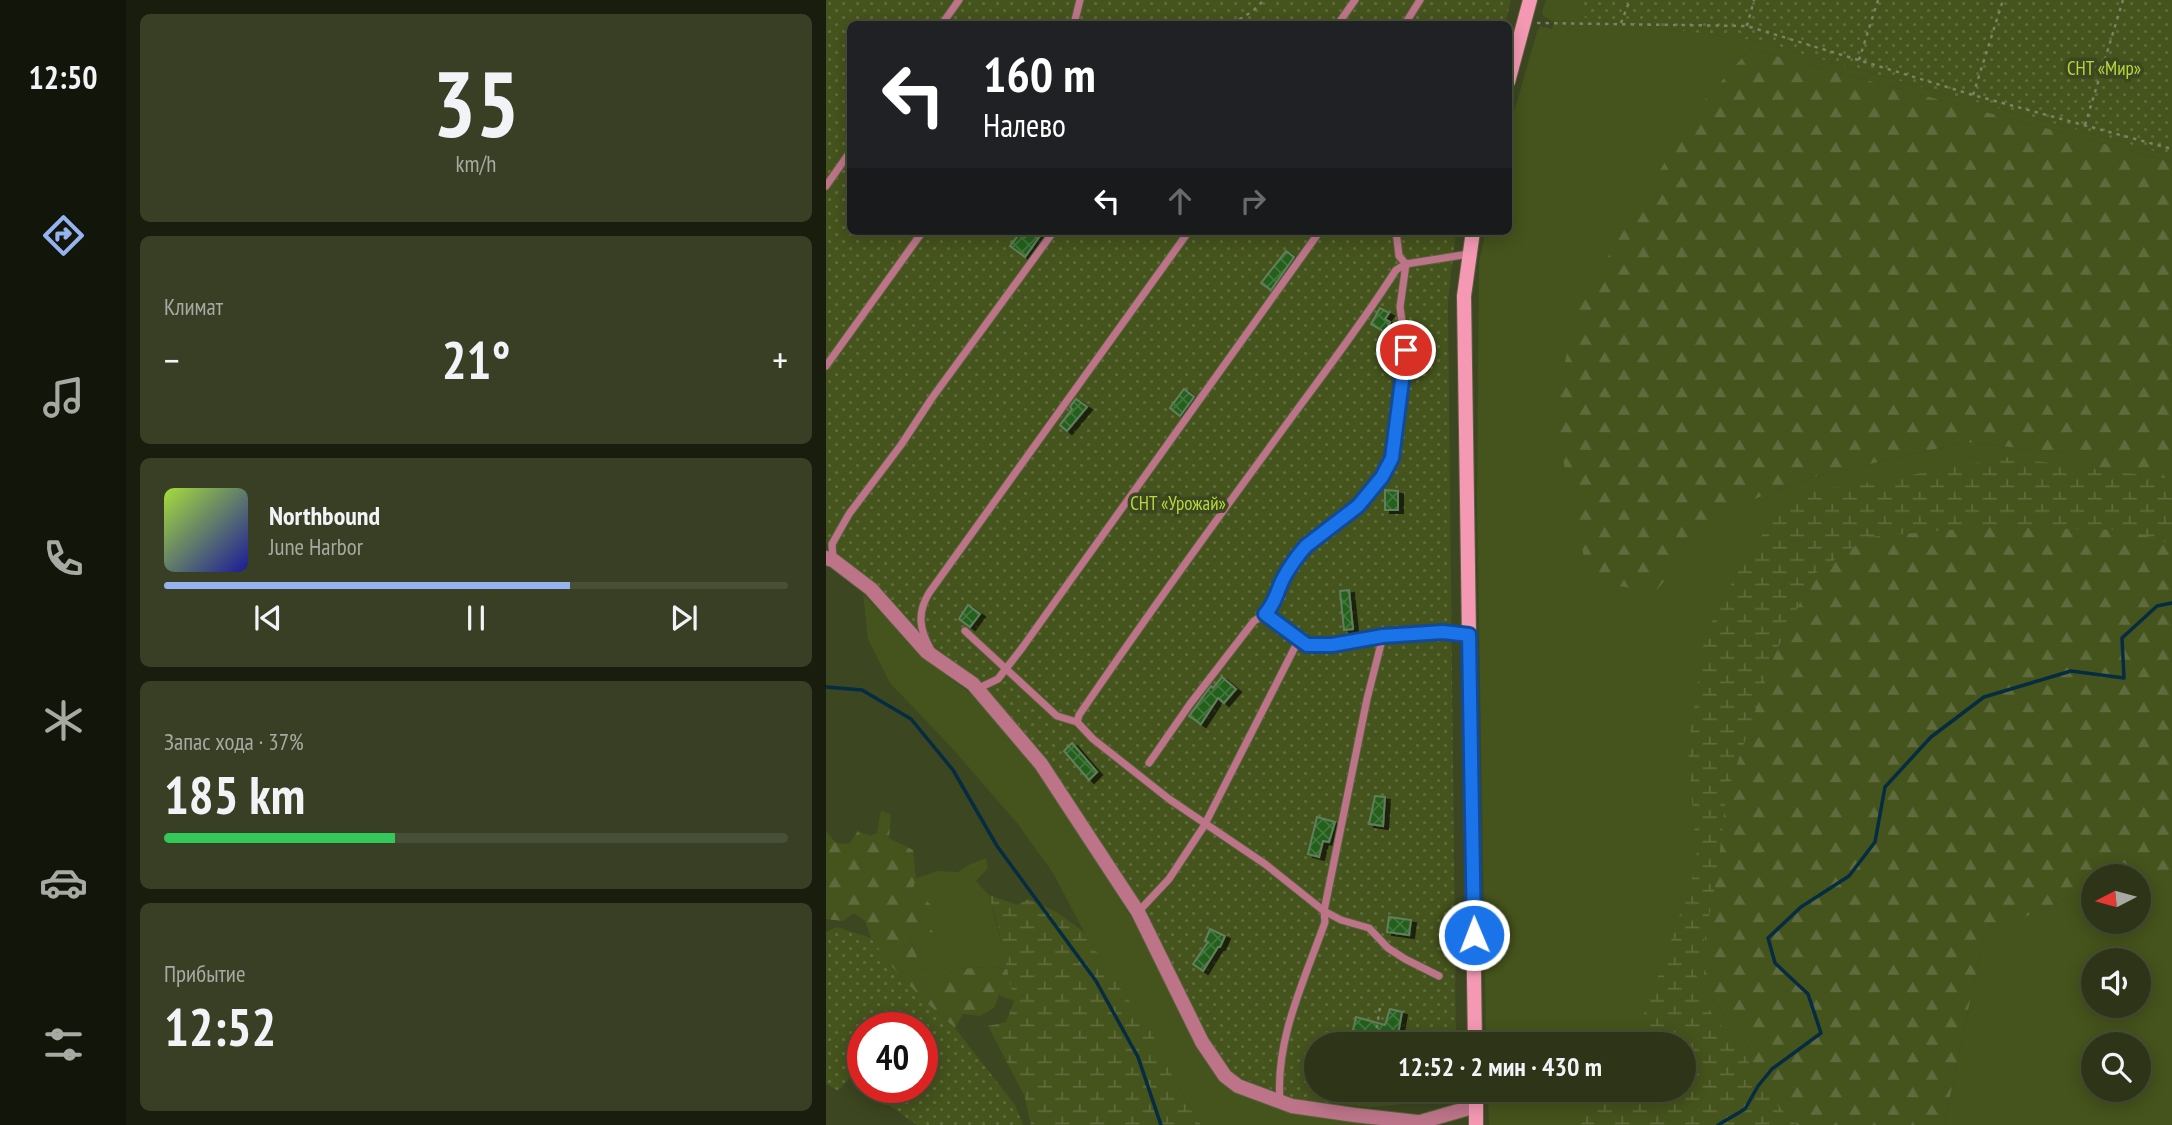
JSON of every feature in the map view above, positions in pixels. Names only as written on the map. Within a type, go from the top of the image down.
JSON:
[{"type":"street","points":[[1512,67],[1530,0]]},
{"type":"street","points":[[1473,235],[1464,296],[1475,1032]]},
{"type":"street","points":[[829,559],[871,589],[911,636],[977,689],[1041,764],[1138,912],[1212,1061],[1238,1087],[1280,1102],[1414,1123],[1476,1106]]},
{"type":"street","points":[[1476,1102],[1476,1125]]},
{"type":"lane","points":[[944,21],[959,0]]},
{"type":"lane","points":[[1075,21],[1080,0]]},
{"type":"lane","points":[[1340,21],[1355,0]]},
{"type":"lane","points":[[1407,21],[1420,0]]},
{"type":"lane","points":[[826,186],[847,156]]},
{"type":"lane","points":[[826,366],[920,235]]},
{"type":"lane","points":[[829,559],[832,544],[849,514],[1051,235]]},
{"type":"lane","points":[[939,661],[929,645],[920,621],[920,614],[929,593],[1186,235]]},
{"type":"lane","points":[[977,689],[998,679],[1006,669],[1317,235]]},
{"type":"lane","points":[[1149,763],[1190,704],[1254,621],[1271,608],[1282,580],[1299,554],[1358,506],[1382,477],[1392,458],[1406,350],[1400,307],[1406,264],[1399,256],[1396,235]]},
{"type":"lane","points":[[1077,722],[1112,667],[1346,345],[1396,270],[1406,264],[1469,254]]},
{"type":"lane","points":[[1265,614],[1307,645]]},
{"type":"lane","points":[[965,631],[1057,716],[1077,722],[1093,739],[1169,799],[1265,864],[1324,911],[1341,920],[1369,928],[1388,948],[1439,975]]},
{"type":"lane","points":[[1138,912],[1169,879],[1205,824],[1296,645],[1332,645],[1383,636],[1443,632],[1469,635]]},
{"type":"lane","points":[[1280,1102],[1279,1067],[1285,1039],[1325,922],[1324,911],[1367,699],[1383,636]]},
{"type":"path","points":[[1237,21],[1265,0]]},
{"type":"path","points":[[1621,23],[1630,0]]},
{"type":"path","points":[[1746,26],[1755,0]]},
{"type":"path","points":[[1859,60],[1878,0]]},
{"type":"path","points":[[1973,95],[2003,0]]},
{"type":"path","points":[[2085,125],[2123,0]]},
{"type":"path","points":[[1524,23],[1746,26],[1973,95],[2172,149]]},
{"type":"path","points":[[1376,1032],[1380,1007]]},
{"type":"green space","name":"СНТ «Урожай»","points":[[826,0],[1511,0],[1506,21],[847,21],[847,235],[1456,235],[1448,302],[1456,1032],[1304,1032],[1304,1100],[1228,1073],[1140,909],[984,693],[826,543]]},
{"type":"green space","points":[[1546,0],[1584,0],[1581,17],[1752,40],[2172,156],[2172,162],[1750,49],[1696,110],[1678,144],[1655,592],[1726,509],[1817,476],[1966,442],[2064,453],[2172,497],[1704,989],[1749,1046],[1717,1125],[1489,1125],[1488,1102],[1696,1102],[1696,1032],[1486,1032],[1477,503],[1479,262],[1485,235],[1512,235],[1512,119],[1537,32],[1540,26],[1552,29],[1554,22],[1543,16]]},
{"type":"green space","name":"СНТ «Мир»","points":[[1584,0],[2172,0],[2172,156],[1752,40],[1580,17]]},
{"type":"green space","points":[[1750,49],[2172,162],[2172,497],[2064,453],[1966,442],[1817,476],[1727,509],[1655,592],[1589,581],[1553,413],[1578,307],[1696,110]]},
{"type":"green space","points":[[2006,457],[2172,479],[2172,544],[2127,530],[1986,527],[1868,537],[1814,574],[1774,656],[1726,796],[1717,876],[1694,990],[1748,1060],[1758,1086],[1797,1125],[1581,1125],[1582,1102],[1696,1102],[1696,1032],[1634,1032],[1639,1027],[1670,944],[1697,863],[1688,748],[1705,635],[1746,556],[1795,493],[1880,481]]},
{"type":"green space","points":[[2172,508],[2172,889],[2151,890],[2151,864],[2081,864],[2081,892],[1984,935],[1944,1125],[1717,1125],[1749,1046],[1704,989],[1706,855],[1713,774],[1815,560],[1868,523]]},
{"type":"green space","points":[[863,594],[950,678],[986,705],[1031,761],[1140,932],[1211,1069],[1235,1091],[1385,1125],[1201,1125],[1084,932],[1053,873],[1017,823],[952,748],[890,683],[868,639]]},
{"type":"green space","points":[[881,810],[891,815],[889,838],[913,850],[916,878],[913,889],[945,917],[942,933],[913,931],[910,937],[921,968],[932,982],[957,969],[1008,969],[1014,1001],[999,995],[994,1008],[980,1016],[963,1014],[955,1028],[923,1000],[892,967],[871,938],[865,921],[854,913],[843,921],[826,919],[826,831],[836,843],[849,844],[858,831],[870,836],[877,833]]},
{"type":"green space","points":[[986,858],[988,868],[976,881],[989,895],[1008,969],[957,969],[932,982],[921,968],[910,937],[913,930],[945,917],[912,889],[916,878],[938,871],[958,872]]},
{"type":"green space","points":[[2172,889],[2172,1125],[1944,1125],[1984,935],[2081,892],[2081,934],[2151,934],[2151,890]]},
{"type":"green space","points":[[989,895],[1017,905],[1029,899],[1058,913],[1084,932],[1114,980],[1150,1029],[1176,1084],[1201,1125],[1031,1125],[1024,1095],[988,1026],[1006,1022],[1014,1001]]},
{"type":"green space","points":[[837,927],[871,938],[892,967],[937,1012],[847,1012],[847,1081],[838,1091],[826,1084],[826,932]]},
{"type":"green space","points":[[938,1013],[955,1028],[1015,1105],[1023,1125],[917,1125],[886,1103],[938,1103]]},
{"type":"green space","name":"СНТ «Урожай»","points":[[1320,1102],[1427,1102],[1371,1107]]},
{"type":"building","points":[[1018,235],[1040,236],[1025,257],[1010,246]]},
{"type":"building","points":[[1286,251],[1294,257],[1271,290],[1261,283]]},
{"type":"building","points":[[1380,308],[1389,313],[1385,319],[1390,322],[1385,332],[1371,324]]},
{"type":"building","points":[[1184,389],[1194,397],[1180,416],[1170,408]]},
{"type":"building","points":[[1076,399],[1087,407],[1067,431],[1060,425]]},
{"type":"building","points":[[1385,490],[1398,491],[1398,510],[1385,510]]},
{"type":"building","points":[[1349,590],[1353,629],[1344,630],[1340,591]]},
{"type":"building","points":[[968,605],[980,614],[970,627],[959,619]]},
{"type":"building","points":[[1222,677],[1236,689],[1224,703],[1218,698],[1201,724],[1189,716],[1211,686],[1213,688]]},
{"type":"building","points":[[1072,743],[1097,772],[1089,780],[1064,751]]},
{"type":"building","points":[[1375,796],[1385,797],[1383,826],[1369,824]]},
{"type":"building","points":[[1317,817],[1335,822],[1329,842],[1323,841],[1319,857],[1308,854]]},
{"type":"building","points":[[1389,917],[1411,920],[1409,935],[1387,932]]},
{"type":"building","points":[[1210,929],[1225,936],[1203,971],[1193,964],[1208,942],[1205,941]]},
{"type":"building","points":[[1390,1009],[1402,1012],[1398,1032],[1353,1030],[1356,1017],[1385,1025]]},
{"type":"waterway","points":[[1718,1125],[1745,1109],[1772,1069],[1821,1033],[1808,994],[1775,963],[1768,938],[1801,907],[1849,876],[1875,842],[1885,787],[1931,737],[1984,697],[2071,671],[2124,678],[2122,638],[2157,606],[2172,603]]},
{"type":"waterway","points":[[826,687],[862,690],[911,719],[953,770],[997,846],[1096,981],[1138,1057],[1161,1125]]},
{"type":"route","points":[[1406,350],[1392,458],[1382,477],[1358,506],[1299,554],[1282,580],[1271,608],[1265,614],[1307,645],[1332,645],[1383,636],[1443,632],[1469,635],[1474,935]]}]
